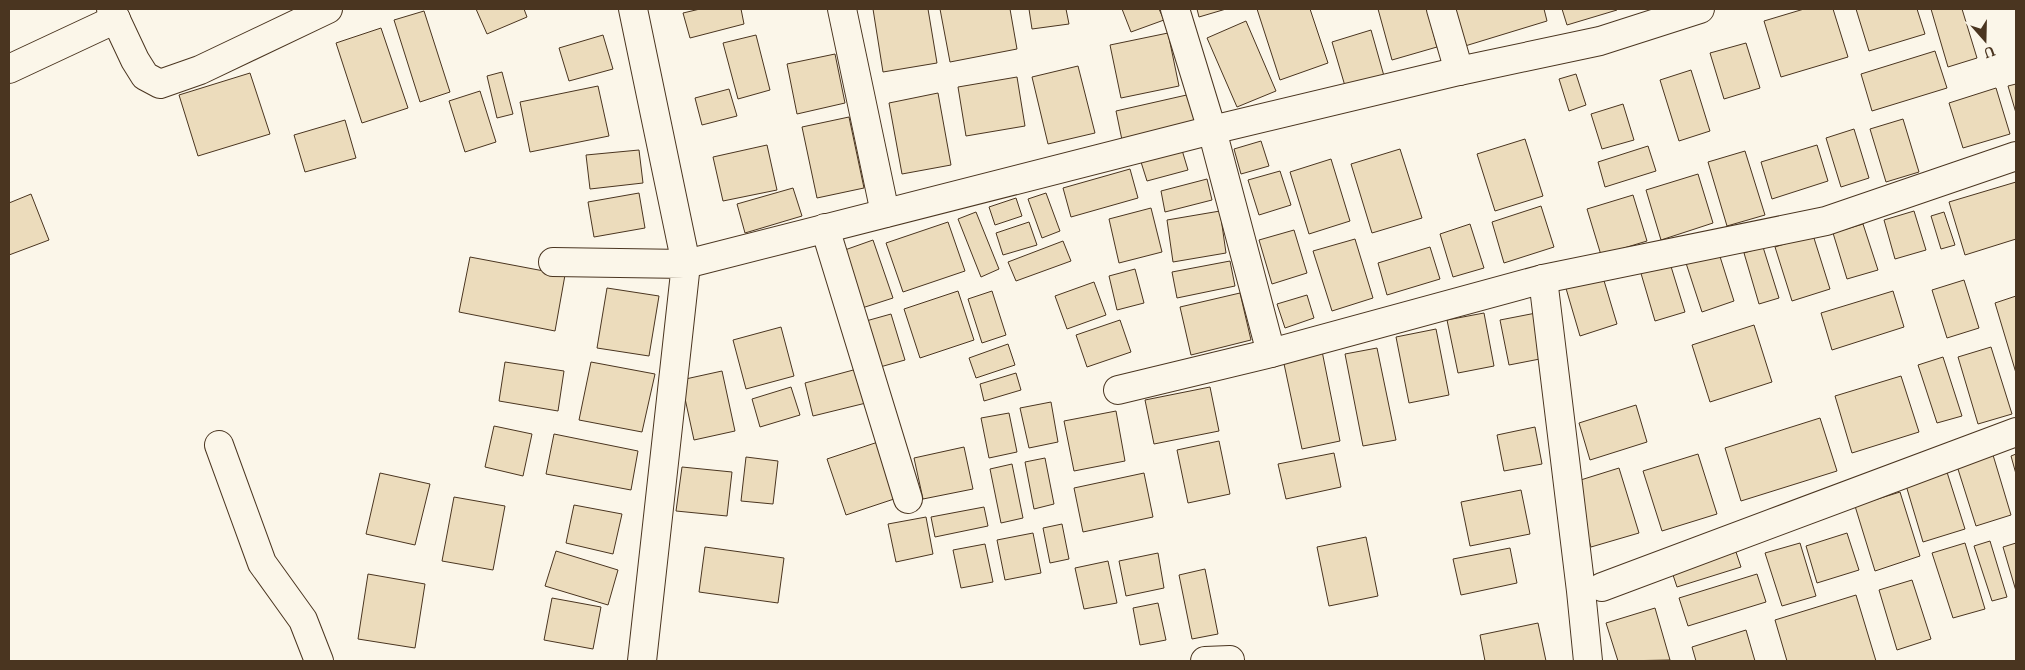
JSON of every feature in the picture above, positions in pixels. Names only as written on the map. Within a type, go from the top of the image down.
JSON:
[{"type":"street","points":[[9,69],[114,14],[135,60],[145,76],[160,84],[200,70],[328,9]]},
{"type":"street","points":[[633,9],[686,264],[642,661]]},
{"type":"street","points":[[842,9],[885,213]]},
{"type":"street","points":[[1175,9],[1212,130],[1271,353]]},
{"type":"street","points":[[1441,9],[1459,71]]},
{"type":"street","points":[[553,262],[686,264],[1212,130],[1459,71],[1600,42],[1700,9]]},
{"type":"street","points":[[1118,390],[1271,353],[1543,279],[1826,221],[2016,156]]},
{"type":"street","points":[[825,228],[908,499]]},
{"type":"street","points":[[1543,279],[1588,661]]},
{"type":"street","points":[[1602,587],[2016,432]]},
{"type":"street","points":[[219,445],[262,563],[303,620],[319,661]]},
{"type":"building","points":[[476,9],[524,9],[527,17],[487,34]]},
{"type":"building","points":[[700,9],[741,9],[744,24],[690,38],[683,13]]},
{"type":"building","points":[[873,9],[928,9],[937,63],[883,72]]},
{"type":"building","points":[[940,9],[1010,9],[1017,49],[950,62]]},
{"type":"building","points":[[1029,9],[1066,9],[1069,24],[1032,29]]},
{"type":"building","points":[[1122,9],[1159,9],[1164,20],[1131,32]]},
{"type":"building","points":[[1197,9],[1226,9],[1199,17]]},
{"type":"building","points":[[1257,9],[1310,9],[1328,63],[1280,80]]},
{"type":"building","points":[[1378,9],[1427,9],[1437,47],[1392,60]]},
{"type":"building","points":[[1454,9],[1544,9],[1547,21],[1465,46]]},
{"type":"building","points":[[1562,9],[1616,9],[1617,10],[1567,25]]},
{"type":"building","points":[[1804,9],[1833,9],[1848,57],[1781,77],[1764,21]]},
{"type":"building","points":[[1856,9],[1917,9],[1925,34],[1869,51]]},
{"type":"building","points":[[1931,9],[1962,9],[1977,58],[1948,67]]},
{"type":"building","points":[[424,11],[450,92],[420,102],[394,20]]},
{"type":"building","points":[[1246,21],[1276,91],[1237,107],[1207,38]]},
{"type":"building","points":[[381,28],[408,108],[362,123],[336,43]]},
{"type":"building","points":[[1371,30],[1384,76],[1345,86],[1332,42]]},
{"type":"building","points":[[1168,33],[1179,86],[1121,98],[1110,45]]},
{"type":"building","points":[[603,35],[613,69],[569,81],[559,48]]},
{"type":"building","points":[[756,35],[770,90],[738,99],[723,43]]},
{"type":"building","points":[[1746,43],[1760,88],[1724,99],[1710,53]]},
{"type":"building","points":[[1935,51],[1947,88],[1872,111],[1861,74]]},
{"type":"building","points":[[835,54],[845,103],[797,114],[787,64]]},
{"type":"building","points":[[1078,66],[1095,133],[1048,144],[1032,77]]},
{"type":"building","points":[[1691,70],[1710,131],[1679,141],[1660,80]]},
{"type":"building","points":[[502,72],[513,114],[497,118],[487,76]]},
{"type":"building","points":[[250,73],[270,134],[198,156],[179,95]]},
{"type":"building","points":[[1576,74],[1586,105],[1569,111],[1559,79]]},
{"type":"building","points":[[1017,77],[1025,126],[966,136],[958,87]]},
{"type":"building","points":[[2016,84],[2016,113],[2008,86]]},
{"type":"building","points":[[598,86],[609,136],[530,152],[520,102]]},
{"type":"building","points":[[1996,88],[2010,134],[1963,148],[1949,103]]},
{"type":"building","points":[[729,89],[737,116],[702,125],[695,98]]},
{"type":"building","points":[[480,91],[496,142],[465,152],[449,101]]},
{"type":"building","points":[[938,93],[951,165],[902,174],[889,103]]},
{"type":"building","points":[[1191,94],[1197,123],[1122,140],[1116,111]]},
{"type":"building","points":[[1623,104],[1634,140],[1602,149],[1591,114]]},
{"type":"building","points":[[849,117],[864,188],[817,198],[802,127]]},
{"type":"building","points":[[1903,119],[1919,172],[1886,182],[1870,129]]},
{"type":"building","points":[[345,120],[356,158],[305,172],[294,135]]},
{"type":"building","points":[[1854,129],[1869,178],[1841,187],[1826,138]]},
{"type":"building","points":[[1525,139],[1543,196],[1495,211],[1477,154]]},
{"type":"building","points":[[1261,141],[1269,166],[1241,174],[1234,149]]},
{"type":"building","points":[[767,145],[777,190],[723,201],[713,157]]},
{"type":"building","points":[[1817,145],[1828,181],[1772,199],[1761,162]]},
{"type":"building","points":[[1648,146],[1656,171],[1605,187],[1598,162]]},
{"type":"building","points":[[1400,149],[1422,218],[1372,233],[1351,164]]},
{"type":"building","points":[[639,150],[643,183],[590,189],[586,155]]},
{"type":"building","points":[[1182,150],[1188,170],[1147,181],[1141,162]]},
{"type":"building","points":[[1745,151],[1765,215],[1727,226],[1708,162]]},
{"type":"building","points":[[1331,159],[1350,221],[1309,234],[1290,172]]},
{"type":"building","points":[[1130,169],[1138,198],[1071,217],[1063,188]]},
{"type":"building","points":[[1280,171],[1291,205],[1259,215],[1248,180]]},
{"type":"building","points":[[1698,174],[1713,223],[1661,240],[1646,190]]},
{"type":"building","points":[[1207,179],[1212,200],[1165,212],[1161,191]]},
{"type":"building","points":[[2016,182],[2016,239],[1965,255],[1949,202]]},
{"type":"building","points":[[793,188],[802,216],[745,233],[737,204]]},
{"type":"building","points":[[639,193],[645,228],[594,237],[588,202]]},
{"type":"building","points":[[1046,193],[1060,231],[1042,238],[1028,199]]},
{"type":"building","points":[[31,194],[49,240],[9,255],[9,203]]},
{"type":"building","points":[[1633,195],[1647,241],[1601,255],[1587,209]]},
{"type":"building","points":[[1016,198],[1022,216],[995,225],[989,207]]},
{"type":"building","points":[[1541,206],[1554,247],[1504,263],[1492,222]]},
{"type":"building","points":[[1151,208],[1162,252],[1119,263],[1109,219]]},
{"type":"building","points":[[1220,211],[1226,253],[1173,262],[1167,220]]},
{"type":"building","points":[[1914,211],[1926,250],[1895,259],[1884,220]]},
{"type":"building","points":[[976,212],[999,269],[981,277],[958,219]]},
{"type":"building","points":[[1944,212],[1955,245],[1941,249],[1931,216]]},
{"type":"building","points":[[948,222],[965,271],[903,292],[886,243]]},
{"type":"building","points":[[1029,222],[1037,245],[1003,255],[996,233]]},
{"type":"building","points":[[1470,224],[1484,268],[1453,277],[1440,234]]},
{"type":"building","points":[[1863,224],[1878,270],[1847,279],[1833,233]]},
{"type":"building","points":[[1294,230],[1307,273],[1272,284],[1259,240]]},
{"type":"building","points":[[1813,235],[1830,289],[1792,301],[1775,247]]},
{"type":"building","points":[[1355,239],[1373,298],[1332,311],[1313,251]]},
{"type":"building","points":[[873,240],[893,298],[862,308],[842,251]]},
{"type":"building","points":[[1063,241],[1071,261],[1016,281],[1008,262]]},
{"type":"building","points":[[1430,247],[1440,279],[1387,295],[1378,263]]},
{"type":"building","points":[[1717,247],[1734,301],[1702,312],[1684,257]]},
{"type":"building","points":[[1763,247],[1779,298],[1759,304],[1744,253]]},
{"type":"building","points":[[470,257],[565,275],[555,331],[459,312]]},
{"type":"building","points":[[1669,260],[1685,312],[1655,321],[1640,270]]},
{"type":"building","points":[[1230,261],[1235,286],[1177,298],[1172,272]]},
{"type":"building","points":[[1135,269],[1144,303],[1117,310],[1109,276]]},
{"type":"building","points":[[1602,274],[1617,324],[1580,336],[1565,285]]},
{"type":"building","points":[[1964,280],[1979,328],[1947,338],[1932,290]]},
{"type":"building","points":[[1094,282],[1106,315],[1067,329],[1055,296]]},
{"type":"building","points":[[607,288],[659,296],[649,356],[597,348]]},
{"type":"building","points":[[958,291],[974,340],[920,358],[904,309]]},
{"type":"building","points":[[992,291],[1006,335],[982,343],[968,299]]},
{"type":"building","points":[[1893,291],[1904,327],[1832,350],[1821,313]]},
{"type":"building","points":[[1240,293],[1251,340],[1191,355],[1180,307]]},
{"type":"building","points":[[1307,295],[1314,318],[1285,328],[1277,304]]},
{"type":"building","points":[[2016,296],[2016,373],[1995,303]]},
{"type":"building","points":[[1484,313],[1494,366],[1458,373],[1447,320]]},
{"type":"building","points":[[1536,313],[1545,358],[1509,365],[1500,320]]},
{"type":"building","points":[[891,314],[905,360],[880,367],[866,321]]},
{"type":"building","points":[[1120,320],[1131,352],[1087,367],[1076,335]]},
{"type":"building","points":[[1754,325],[1772,382],[1710,402],[1692,345]]},
{"type":"building","points":[[781,327],[794,376],[746,389],[733,340]]},
{"type":"building","points":[[1436,329],[1449,395],[1409,403],[1396,337]]},
{"type":"building","points":[[1008,344],[1015,365],[976,378],[969,358]]},
{"type":"building","points":[[1991,347],[2012,414],[1978,424],[1958,357]]},
{"type":"building","points":[[1377,348],[1396,440],[1363,446],[1345,354]]},
{"type":"building","points":[[1322,351],[1340,441],[1302,449],[1283,359]]},
{"type":"building","points":[[1943,357],[1962,416],[1937,423],[1918,365]]},
{"type":"building","points":[[505,362],[564,371],[558,411],[499,401]]},
{"type":"building","points":[[591,362],[655,374],[642,432],[579,420]]},
{"type":"building","points":[[857,369],[866,403],[813,416],[805,383]]},
{"type":"building","points":[[722,371],[735,431],[694,440],[681,380]]},
{"type":"building","points":[[1016,373],[1021,390],[984,401],[980,384]]},
{"type":"building","points":[[1901,376],[1919,432],[1852,453],[1835,396]]},
{"type":"building","points":[[791,387],[800,415],[760,427],[752,399]]},
{"type":"building","points":[[1210,387],[1219,431],[1154,444],[1145,400]]},
{"type":"building","points":[[1051,402],[1058,442],[1029,448],[1020,408]]},
{"type":"building","points":[[1636,405],[1647,442],[1590,460],[1579,423]]},
{"type":"building","points":[[1116,411],[1125,461],[1074,471],[1064,421]]},
{"type":"building","points":[[1009,413],[1017,452],[989,458],[981,418]]},
{"type":"building","points":[[1820,418],[1837,471],[1741,501],[1725,448]]},
{"type":"building","points":[[494,426],[532,434],[523,476],[485,467]]},
{"type":"building","points":[[1535,427],[1542,464],[1504,471],[1497,435]]},
{"type":"building","points":[[554,434],[638,451],[631,490],[546,474]]},
{"type":"building","points":[[1219,441],[1230,494],[1188,503],[1177,450]]},
{"type":"building","points":[[878,442],[897,498],[846,515],[827,459]]},
{"type":"building","points":[[964,447],[973,489],[923,499],[914,458]]},
{"type":"building","points":[[1334,453],[1341,487],[1286,499],[1278,464]]},
{"type":"building","points":[[1698,454],[1717,514],[1662,531],[1643,471]]},
{"type":"building","points":[[2016,454],[2016,474],[2011,456]]},
{"type":"building","points":[[1993,455],[2011,515],[1976,526],[1957,466]]},
{"type":"building","points":[[746,457],[778,461],[773,504],[741,501]]},
{"type":"building","points":[[1045,458],[1054,504],[1034,509],[1025,462]]},
{"type":"building","points":[[1012,464],[1023,518],[1001,523],[990,469]]},
{"type":"building","points":[[682,467],[732,472],[727,516],[676,511]]},
{"type":"building","points":[[1619,468],[1639,533],[1591,547],[1571,483]]},
{"type":"building","points":[[1946,469],[1965,529],[1923,542],[1905,482]]},
{"type":"building","points":[[380,473],[430,484],[415,545],[366,534]]},
{"type":"building","points":[[1144,473],[1153,517],[1083,532],[1074,488]]},
{"type":"building","points":[[1521,490],[1530,534],[1470,546],[1461,502]]},
{"type":"building","points":[[1900,492],[1920,556],[1875,571],[1855,506]]},
{"type":"building","points":[[454,497],[505,506],[493,570],[442,561]]},
{"type":"building","points":[[574,505],[622,514],[613,554],[566,543]]},
{"type":"building","points":[[984,507],[988,526],[935,537],[931,517]]},
{"type":"building","points":[[926,517],[933,554],[896,562],[888,524]]},
{"type":"building","points":[[1062,524],[1069,559],[1050,563],[1043,528]]},
{"type":"building","points":[[1033,533],[1041,573],[1005,580],[997,540]]},
{"type":"building","points":[[1847,533],[1859,570],[1817,583],[1806,546]]},
{"type":"building","points":[[1366,537],[1378,596],[1329,606],[1317,547]]},
{"type":"building","points":[[1990,541],[2007,597],[1992,601],[1974,546]]},
{"type":"building","points":[[1800,543],[1816,596],[1782,606],[1765,553]]},
{"type":"building","points":[[1965,543],[1985,609],[1953,618],[1932,553]]},
{"type":"building","points":[[2016,543],[2016,591],[2003,547]]},
{"type":"building","points":[[985,544],[993,582],[961,588],[953,550]]},
{"type":"building","points":[[705,547],[784,558],[778,603],[699,592]]},
{"type":"building","points":[[1510,548],[1517,583],[1461,595],[1453,559]]},
{"type":"building","points":[[556,551],[618,570],[608,605],[545,586]]},
{"type":"building","points":[[1736,552],[1741,567],[1677,587],[1672,572]]},
{"type":"building","points":[[1158,553],[1164,588],[1126,596],[1119,561]]},
{"type":"building","points":[[1108,561],[1117,603],[1084,609],[1075,568]]},
{"type":"building","points":[[1205,569],[1218,634],[1192,639],[1179,575]]},
{"type":"building","points":[[368,574],[425,584],[415,648],[358,639]]},
{"type":"building","points":[[1757,574],[1766,602],[1688,626],[1679,598]]},
{"type":"building","points":[[1912,580],[1931,639],[1897,650],[1879,590]]},
{"type":"building","points":[[1856,595],[1876,661],[1787,661],[1775,620]]},
{"type":"building","points":[[552,598],[601,607],[593,649],[544,640]]},
{"type":"building","points":[[1158,603],[1166,640],[1140,645],[1133,608]]},
{"type":"building","points":[[1655,608],[1670,660],[1618,661],[1606,623]]},
{"type":"building","points":[[1538,623],[1546,661],[1485,661],[1480,635]]},
{"type":"building","points":[[1746,630],[1755,661],[1696,661],[1692,647]]}]
